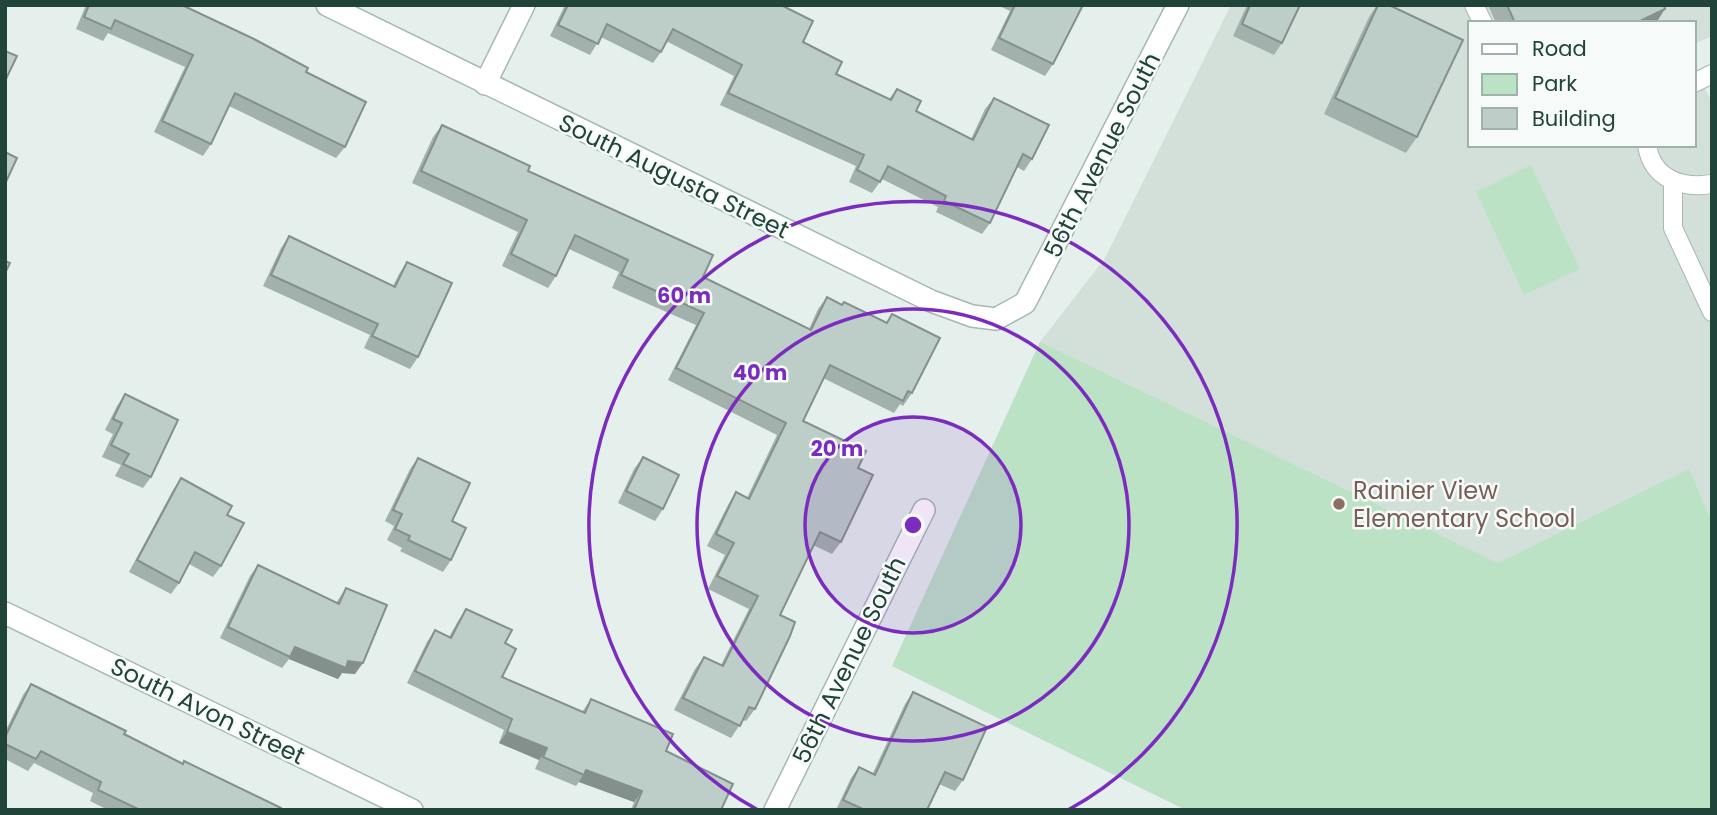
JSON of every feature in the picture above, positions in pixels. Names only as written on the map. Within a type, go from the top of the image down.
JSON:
[{"type":"street","name":"South Augusta Street","points":[[327,5],[931,301],[972,316],[996,319],[1025,303]]},
{"type":"street","points":[[485,84],[524,5]]},
{"type":"street","name":"56th Avenue South","points":[[1025,303],[1178,5]]},
{"type":"street","name":"56th Avenue South","points":[[775,810],[924,510]]},
{"type":"street","name":"South Avon Street","points":[[5,613],[412,810]]},
{"type":"lane","points":[[1474,5],[1482,21]]},
{"type":"lane","points":[[1696,82],[1712,74]]},
{"type":"lane","points":[[1647,147],[1660,173],[1673,182],[1691,188],[1712,184]]},
{"type":"lane","points":[[1673,182],[1673,228],[1712,312]]},
{"type":"shaded area","name":"Rainier View Elementary School","points":[[1231,5],[1712,5],[1712,36],[1696,43],[1696,21],[1468,21],[1468,147],[1696,147],[1696,69],[1712,103],[1712,810],[1186,810],[892,666],[1040,342],[1105,258]]},
{"type":"green space","points":[[1531,165],[1580,269],[1524,295],[1476,192]]},
{"type":"green space","points":[[1040,342],[1498,563],[1689,469],[1712,522],[1712,810],[1186,810],[892,666]]},
{"type":"building","points":[[89,5],[182,5],[254,39],[308,68],[306,72],[366,102],[345,147],[235,93],[211,144],[162,121],[193,55],[115,20],[111,29],[84,17]]},
{"type":"building","points":[[568,5],[781,5],[813,21],[803,42],[842,62],[836,74],[891,100],[897,89],[921,101],[916,111],[973,140],[994,98],[1049,125],[1032,159],[1023,154],[990,223],[944,201],[946,196],[888,166],[880,182],[857,170],[864,155],[728,93],[742,65],[673,29],[661,52],[607,24],[598,44],[558,25]]},
{"type":"building","points":[[1015,5],[1083,5],[1053,64],[999,38]]},
{"type":"building","points":[[1250,5],[1300,5],[1282,43],[1242,24]]},
{"type":"building","points":[[1378,5],[1389,5],[1463,40],[1417,137],[1335,98]]},
{"type":"building","points":[[1507,5],[1664,5],[1665,9],[1640,21],[1514,21]]},
{"type":"building","points":[[5,51],[17,56],[5,81]]},
{"type":"building","points":[[442,125],[530,166],[528,171],[713,255],[703,277],[811,330],[827,297],[842,305],[844,302],[887,323],[892,314],[940,338],[912,393],[908,391],[903,401],[830,365],[803,421],[866,451],[858,468],[873,475],[841,542],[820,532],[780,615],[795,622],[790,636],[755,709],[749,707],[740,726],[683,698],[704,657],[723,666],[758,596],[717,576],[734,543],[716,534],[736,492],[749,499],[786,423],[676,368],[704,313],[621,275],[628,260],[575,235],[556,276],[511,254],[527,220],[421,171]]},
{"type":"building","points":[[5,152],[17,158],[5,184]]},
{"type":"building","points":[[289,236],[395,287],[407,262],[452,283],[418,357],[372,336],[378,324],[271,275]]},
{"type":"building","points":[[125,394],[178,420],[151,477],[123,464],[129,454],[111,445],[122,423],[113,419]]},
{"type":"building","points":[[643,457],[679,475],[663,509],[626,491]]},
{"type":"building","points":[[418,458],[470,483],[452,521],[466,528],[451,560],[408,540],[410,536],[395,529],[402,514],[393,510]]},
{"type":"building","points":[[181,478],[232,506],[227,515],[244,523],[221,566],[195,552],[179,583],[137,560]]},
{"type":"building","points":[[258,565],[339,604],[346,588],[387,605],[363,663],[348,661],[346,668],[295,647],[290,657],[228,627]]},
{"type":"building","points":[[466,609],[512,630],[505,643],[516,649],[502,677],[585,713],[591,699],[673,734],[666,751],[733,784],[721,810],[634,810],[642,791],[586,770],[584,775],[543,757],[547,748],[507,732],[512,719],[415,671],[435,630],[451,638]]},
{"type":"building","points":[[31,684],[126,731],[124,734],[183,764],[184,761],[281,810],[140,810],[98,790],[101,782],[41,751],[36,759],[5,744],[5,737]]},
{"type":"building","points":[[913,692],[987,727],[963,780],[945,772],[927,810],[865,810],[843,800],[859,767],[875,775]]},
{"type":"place","name":"Rainier View Elementary School","points":[[1339,504]]}]
